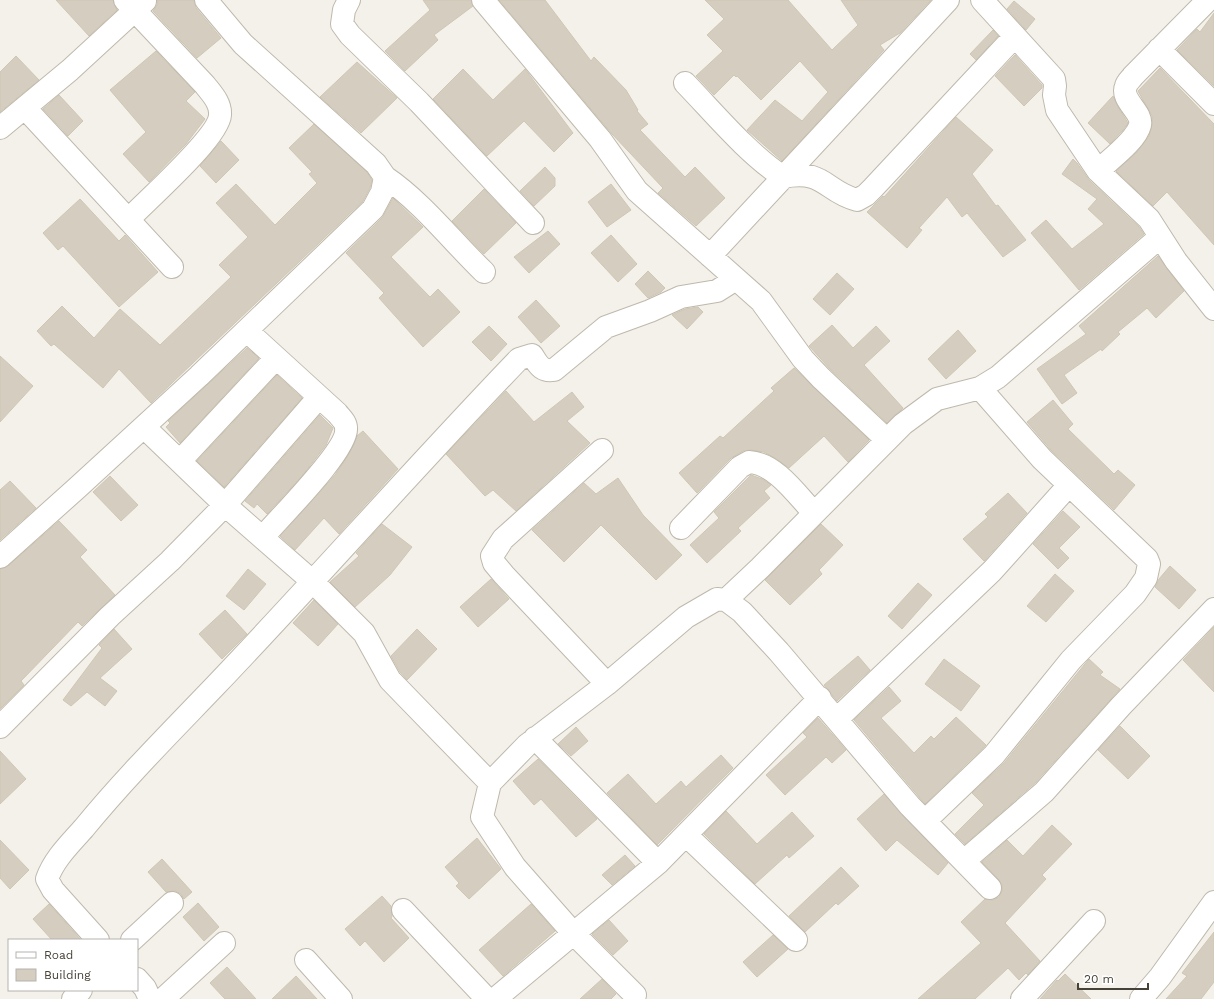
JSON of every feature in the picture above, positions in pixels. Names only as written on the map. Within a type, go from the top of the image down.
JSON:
[{"type":"street","points":[[206,0],[243,44],[349,138],[376,164],[385,177],[406,192],[423,208],[484,272]]},
{"type":"street","points":[[350,0],[344,10],[342,24],[350,35],[419,102],[533,222]]},
{"type":"street","points":[[483,0],[600,139],[637,191],[761,301],[803,358],[821,378],[887,440]]},
{"type":"street","points":[[710,256],[948,0]]},
{"type":"street","points":[[982,0],[1054,79],[1054,95],[1057,110],[1098,171],[1149,219],[1176,261],[1214,309]]},
{"type":"street","points":[[1098,171],[1126,144],[1140,127],[1141,120],[1128,99],[1125,92],[1126,86],[1133,76],[1208,0]]},
{"type":"street","points":[[0,128],[70,70],[135,3],[215,98],[220,109],[220,117],[216,128],[195,152],[129,219]]},
{"type":"street","points":[[685,83],[766,165],[783,177],[808,175],[816,177],[857,200],[866,196],[1015,36]]},
{"type":"street","points":[[1159,49],[1214,104]]},
{"type":"street","points":[[25,108],[172,267]]},
{"type":"street","points":[[0,557],[144,427],[374,209],[382,192],[385,177]]},
{"type":"street","points":[[726,600],[760,568],[887,440],[922,408],[937,400],[980,388],[998,377],[1160,237]]},
{"type":"street","points":[[97,939],[53,890],[47,879],[52,866],[98,811],[144,760],[312,582],[456,424],[519,358],[532,355],[540,368],[546,372],[554,370],[606,327],[650,311],[681,297],[717,291],[736,279]]},
{"type":"street","points":[[247,331],[319,397],[344,422],[347,429],[345,436],[320,474],[263,536]]},
{"type":"street","points":[[180,461],[276,358]]},
{"type":"street","points":[[925,821],[994,755],[1071,660],[1135,594],[1146,578],[1149,564],[1147,559],[1042,459],[980,388]]},
{"type":"street","points":[[0,727],[110,616],[170,561],[225,505],[319,397]]},
{"type":"street","points":[[144,427],[225,505],[263,536],[364,633],[390,680],[490,783]]},
{"type":"street","points":[[602,450],[503,539],[492,556],[494,563],[504,575],[607,684]]},
{"type":"street","points":[[680,528],[740,467],[749,462],[763,465],[778,476],[814,513]]},
{"type":"street","points":[[837,719],[992,571],[1069,485]]},
{"type":"street","points":[[635,995],[574,934],[515,867],[482,817],[490,783],[535,738],[607,684],[686,617],[717,599],[726,600],[747,618],[820,698],[925,821],[990,888]]},
{"type":"street","points":[[964,861],[1044,792],[1121,706],[1214,609]]},
{"type":"street","points":[[495,999],[658,863],[820,698]]},
{"type":"street","points":[[535,738],[658,863]]},
{"type":"street","points":[[686,835],[796,940]]},
{"type":"street","points":[[1141,999],[1160,977],[1214,902]]},
{"type":"street","points":[[133,939],[172,903]]},
{"type":"street","points":[[403,910],[487,999]]},
{"type":"street","points":[[1022,999],[1094,921]]},
{"type":"street","points":[[163,999],[224,943]]},
{"type":"street","points":[[306,960],[340,999]]},
{"type":"street","points":[[138,980],[146,988],[150,999]]},
{"type":"street","points":[[72,999],[80,991]]},
{"type":"building","points":[[56,0],[113,0],[117,10],[89,36]]},
{"type":"building","points":[[157,0],[194,0],[196,8],[221,38],[197,58],[153,11],[157,5]]},
{"type":"building","points":[[423,0],[471,0],[473,6],[434,35],[438,40],[405,71],[385,51],[430,10]]},
{"type":"building","points":[[499,0],[545,0],[591,61],[594,57],[626,90],[638,110],[637,111],[648,124],[640,130],[685,177],[695,167],[725,198],[696,226],[658,193],[663,188],[612,134]]},
{"type":"building","points":[[705,0],[788,0],[832,50],[858,25],[841,0],[931,0],[900,33],[880,45],[884,50],[782,161],[747,130],[775,100],[802,121],[828,92],[800,61],[761,100],[737,76],[736,77],[734,75],[714,95],[696,76],[723,51],[707,35],[724,19]]},
{"type":"building","points":[[1014,1],[1035,19],[1026,30],[1007,9]]},
{"type":"building","points":[[1214,13],[1214,86],[1177,50],[1197,29],[1200,32]]},
{"type":"building","points":[[993,30],[998,36],[976,60],[970,54]]},
{"type":"building","points":[[156,51],[195,92],[186,101],[205,119],[186,144],[149,182],[123,154],[146,132],[110,90]]},
{"type":"building","points":[[1015,55],[1042,85],[1042,88],[1024,106],[995,76]]},
{"type":"building","points":[[16,56],[39,80],[0,112],[0,72]]},
{"type":"building","points":[[357,62],[397,98],[361,133],[320,97]]},
{"type":"building","points":[[1160,68],[1214,124],[1214,245],[1167,192],[1153,206],[1116,171],[1137,152],[1149,136],[1152,125],[1152,116],[1138,91]]},
{"type":"building","points":[[463,69],[493,100],[525,69],[573,133],[554,152],[524,121],[487,156],[433,99]]},
{"type":"building","points":[[59,95],[83,121],[68,136],[43,109]]},
{"type":"building","points":[[1113,96],[1128,123],[1110,144],[1088,123]]},
{"type":"building","points":[[956,117],[993,150],[972,174],[996,206],[998,205],[1026,240],[1003,257],[967,213],[962,217],[947,197],[919,228],[922,230],[907,248],[867,212],[883,196],[884,197]]},
{"type":"building","points":[[314,124],[367,172],[372,180],[370,188],[363,201],[151,403],[119,369],[103,388],[54,344],[51,346],[37,331],[62,306],[94,338],[120,309],[160,345],[231,277],[219,265],[248,237],[216,203],[236,184],[275,225],[317,183],[309,174],[312,172],[289,148]]},
{"type":"building","points":[[221,141],[239,160],[216,183],[200,166]]},
{"type":"building","points":[[1073,159],[1089,180],[1139,227],[1144,234],[1079,290],[1031,233],[1046,220],[1072,249],[1104,224],[1088,209],[1097,199],[1062,174]]},
{"type":"building","points":[[545,167],[555,178],[555,186],[534,206],[520,191]]},
{"type":"building","points":[[611,184],[631,210],[607,227],[588,202]]},
{"type":"building","points":[[484,189],[516,223],[484,254],[452,221]]},
{"type":"building","points":[[393,198],[423,227],[391,257],[430,297],[438,289],[460,312],[423,347],[379,298],[384,293],[346,253],[382,218]]},
{"type":"building","points":[[80,199],[119,241],[125,235],[158,272],[119,307],[63,246],[58,250],[43,233]]},
{"type":"building","points":[[548,231],[560,244],[529,273],[514,257]]},
{"type":"building","points":[[611,235],[637,264],[618,282],[591,253]]},
{"type":"building","points":[[1158,256],[1184,291],[1156,318],[1147,308],[1118,332],[1120,334],[1102,351],[1101,349],[1064,375],[1077,393],[1062,404],[1037,369],[1086,334],[1079,326]]},
{"type":"building","points":[[648,271],[665,288],[661,292],[648,298],[635,284]]},
{"type":"building","points":[[837,273],[854,289],[830,315],[813,299]]},
{"type":"building","points":[[536,300],[560,326],[541,343],[518,317]]},
{"type":"building","points":[[698,307],[703,312],[687,329],[672,315],[685,309]]},
{"type":"building","points":[[832,325],[853,348],[876,326],[890,341],[864,365],[903,408],[887,423],[830,369],[809,346]]},
{"type":"building","points":[[489,326],[507,344],[491,361],[472,342]]},
{"type":"building","points":[[958,330],[976,351],[946,379],[928,359]]},
{"type":"building","points":[[247,348],[259,358],[180,443],[166,427],[170,423],[168,421]]},
{"type":"building","points":[[0,356],[33,386],[0,422]]},
{"type":"building","points":[[794,368],[869,440],[848,462],[824,436],[789,468],[764,452],[751,450],[743,451],[731,458],[697,493],[679,473],[720,436],[723,438],[774,391],[771,388]]},
{"type":"building","points":[[277,375],[302,398],[224,487],[197,461]]},
{"type":"building","points":[[506,391],[534,422],[572,392],[584,407],[567,421],[590,443],[516,511],[493,490],[485,496],[446,454]]},
{"type":"building","points":[[1053,400],[1073,424],[1068,429],[1114,474],[1118,470],[1135,485],[1114,510],[1051,450],[1027,422]]},
{"type":"building","points":[[320,415],[333,428],[326,445],[302,476],[267,514],[257,504],[254,508],[245,501]]},
{"type":"building","points":[[363,431],[398,469],[339,534],[324,518],[295,550],[280,536],[335,475],[347,457],[357,436]]},
{"type":"building","points":[[751,475],[762,479],[771,485],[764,491],[770,498],[738,528],[741,531],[707,563],[690,545],[719,518],[714,512]]},
{"type":"building","points":[[110,476],[138,505],[121,521],[93,492]]},
{"type":"building","points":[[618,478],[643,515],[682,555],[656,580],[601,525],[564,562],[532,530],[584,483],[596,494]]},
{"type":"building","points":[[10,481],[36,508],[0,540],[0,490]]},
{"type":"building","points":[[1008,493],[1027,513],[984,561],[963,539],[988,517],[985,514]]},
{"type":"building","points":[[1063,511],[1080,527],[1059,548],[1069,558],[1058,569],[1033,544]]},
{"type":"building","points":[[59,521],[87,550],[80,557],[115,595],[82,626],[78,622],[21,681],[24,685],[0,709],[0,569],[8,566]]},
{"type":"building","points":[[382,524],[412,547],[390,575],[355,607],[330,582],[359,556],[356,553]]},
{"type":"building","points":[[821,524],[843,545],[819,570],[822,574],[790,605],[765,580]]},
{"type":"building","points":[[1170,566],[1196,590],[1179,609],[1155,587],[1159,579]]},
{"type":"building","points":[[248,569],[266,584],[244,610],[226,596]]},
{"type":"building","points":[[1055,574],[1074,591],[1046,622],[1027,606]]},
{"type":"building","points":[[491,579],[509,599],[478,627],[460,607]]},
{"type":"building","points":[[918,583],[932,595],[902,629],[888,616]]},
{"type":"building","points":[[314,600],[338,624],[318,646],[293,623]]},
{"type":"building","points":[[225,610],[247,634],[222,659],[199,634]]},
{"type":"building","points":[[1214,627],[1214,692],[1183,660]]},
{"type":"building","points":[[114,629],[132,649],[100,678],[117,691],[105,706],[87,692],[71,706],[63,700],[102,648],[99,645]]},
{"type":"building","points":[[417,629],[437,649],[407,680],[400,672],[391,656]]},
{"type":"building","points":[[858,656],[870,670],[837,701],[824,685]]},
{"type":"building","points":[[944,659],[980,686],[961,711],[925,684]]},
{"type":"building","points":[[1089,659],[1103,672],[1100,675],[1120,689],[1035,783],[965,844],[955,834],[984,805],[972,793],[1004,763]]},
{"type":"building","points":[[889,687],[901,701],[881,718],[914,753],[931,736],[934,739],[956,717],[986,745],[925,804],[854,720]]},
{"type":"building","points":[[818,718],[846,750],[832,763],[826,757],[785,795],[766,775],[807,737],[803,733]]},
{"type":"building","points":[[1120,726],[1150,756],[1128,779],[1098,750]]},
{"type":"building","points":[[576,727],[588,741],[571,756],[558,744]]},
{"type":"building","points":[[0,751],[26,779],[0,804]]},
{"type":"building","points":[[721,755],[733,768],[657,845],[607,793],[628,774],[656,804],[681,781],[686,787]]},
{"type":"building","points":[[538,759],[597,819],[576,837],[541,799],[534,805],[513,781]]},
{"type":"building","points":[[884,794],[948,863],[938,875],[897,840],[886,851],[857,819]]},
{"type":"building","points":[[726,811],[757,844],[792,812],[814,836],[789,858],[787,855],[755,884],[704,834]]},
{"type":"building","points":[[1052,825],[1072,844],[1042,875],[1046,879],[1005,923],[1040,961],[1028,975],[1026,973],[1019,980],[1008,968],[975,999],[918,999],[981,943],[961,922],[985,899],[993,900],[999,897],[1002,891],[1002,885],[999,880],[982,862],[1007,840],[1023,856]]},
{"type":"building","points":[[477,838],[501,869],[469,899],[456,886],[459,883],[445,867]]},
{"type":"building","points":[[0,840],[29,870],[10,889],[0,878]]},
{"type":"building","points":[[625,855],[635,866],[612,885],[602,875]]},
{"type":"building","points":[[162,859],[192,892],[184,899],[181,894],[176,891],[166,892],[148,872]]},
{"type":"building","points":[[841,867],[859,886],[838,905],[836,903],[805,932],[789,916]]},
{"type":"building","points":[[382,896],[391,906],[391,918],[409,938],[384,962],[365,941],[360,946],[345,929]]},
{"type":"building","points":[[198,903],[219,927],[204,941],[183,917]]},
{"type":"building","points":[[49,904],[80,939],[51,939],[33,919]]},
{"type":"building","points":[[531,904],[555,931],[503,976],[479,950]]},
{"type":"building","points":[[609,920],[628,941],[613,955],[592,934]]},
{"type":"building","points":[[1214,932],[1214,982],[1201,999],[1166,999],[1187,976],[1182,973]]},
{"type":"building","points":[[773,935],[788,949],[757,977],[743,962]]},
{"type":"building","points":[[227,967],[256,999],[225,999],[210,983]]},
{"type":"building","points":[[1065,974],[1091,999],[1040,999],[1057,980],[1058,981]]},
{"type":"building","points":[[296,976],[317,999],[272,999]]},
{"type":"building","points":[[602,979],[616,994],[611,999],[580,999]]}]
